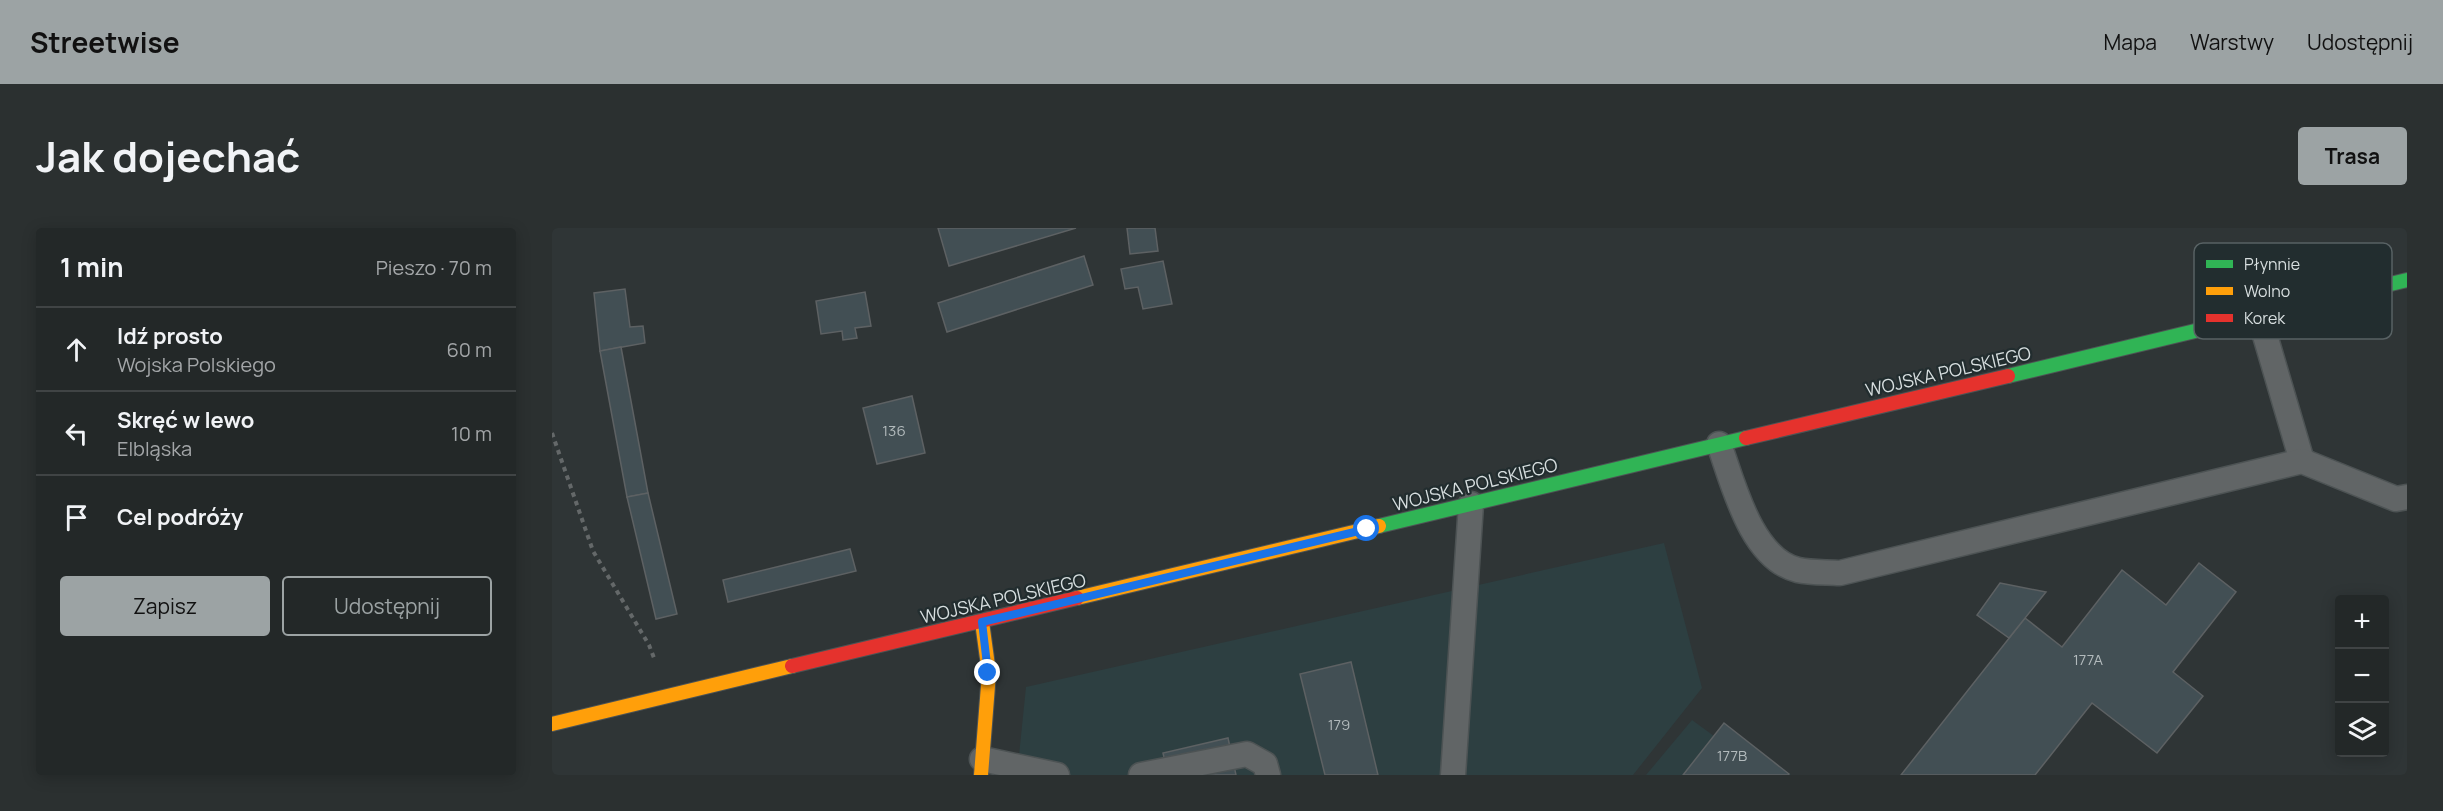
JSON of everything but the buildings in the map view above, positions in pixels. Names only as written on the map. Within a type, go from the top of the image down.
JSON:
[{"type":"main road","name":"WOJSKA POLSKIEGO","points":[[2392,284],[2407,280]]},
{"type":"main road","name":"WOJSKA POLSKIEGO","points":[[552,724],[2194,331]]},
{"type":"main road","points":[[981,767],[988,673],[982,622]]},
{"type":"lane","points":[[2266,339],[2302,461]]},
{"type":"lane","points":[[1719,444],[1741,505],[1763,546],[1780,562],[1797,570],[1840,573],[2302,461],[2396,499],[2407,496]]},
{"type":"lane","points":[[1453,775],[1471,504]]},
{"type":"lane","points":[[1141,775],[1247,754],[1265,764],[1268,775]]},
{"type":"lane","points":[[981,767],[1057,775]]},
{"type":"path","points":[[552,433],[593,551],[649,645],[667,696]]},
{"type":"shaded area","points":[[1664,543],[1702,688],[1633,775],[1017,775],[1026,687]]},
{"type":"shaded area","points":[[1692,720],[1714,736],[1724,723],[1791,775],[1646,775]]},
{"type":"traffic: fast","points":[[2392,284],[2407,280]]},
{"type":"traffic: fast","points":[[2008,376],[2194,331]]},
{"type":"traffic: fast","points":[[1379,526],[1746,438]]},
{"type":"traffic: slow","points":[[1077,598],[1379,526]]},
{"type":"traffic: slow","points":[[981,775],[989,673],[982,622]]},
{"type":"traffic: slow","points":[[552,724],[792,666]]},
{"type":"traffic: jam","points":[[1746,438],[2008,376]]},
{"type":"traffic: jam","points":[[792,666],[1077,598]]},
{"type":"route","points":[[988,673],[982,622],[1367,529]]}]
